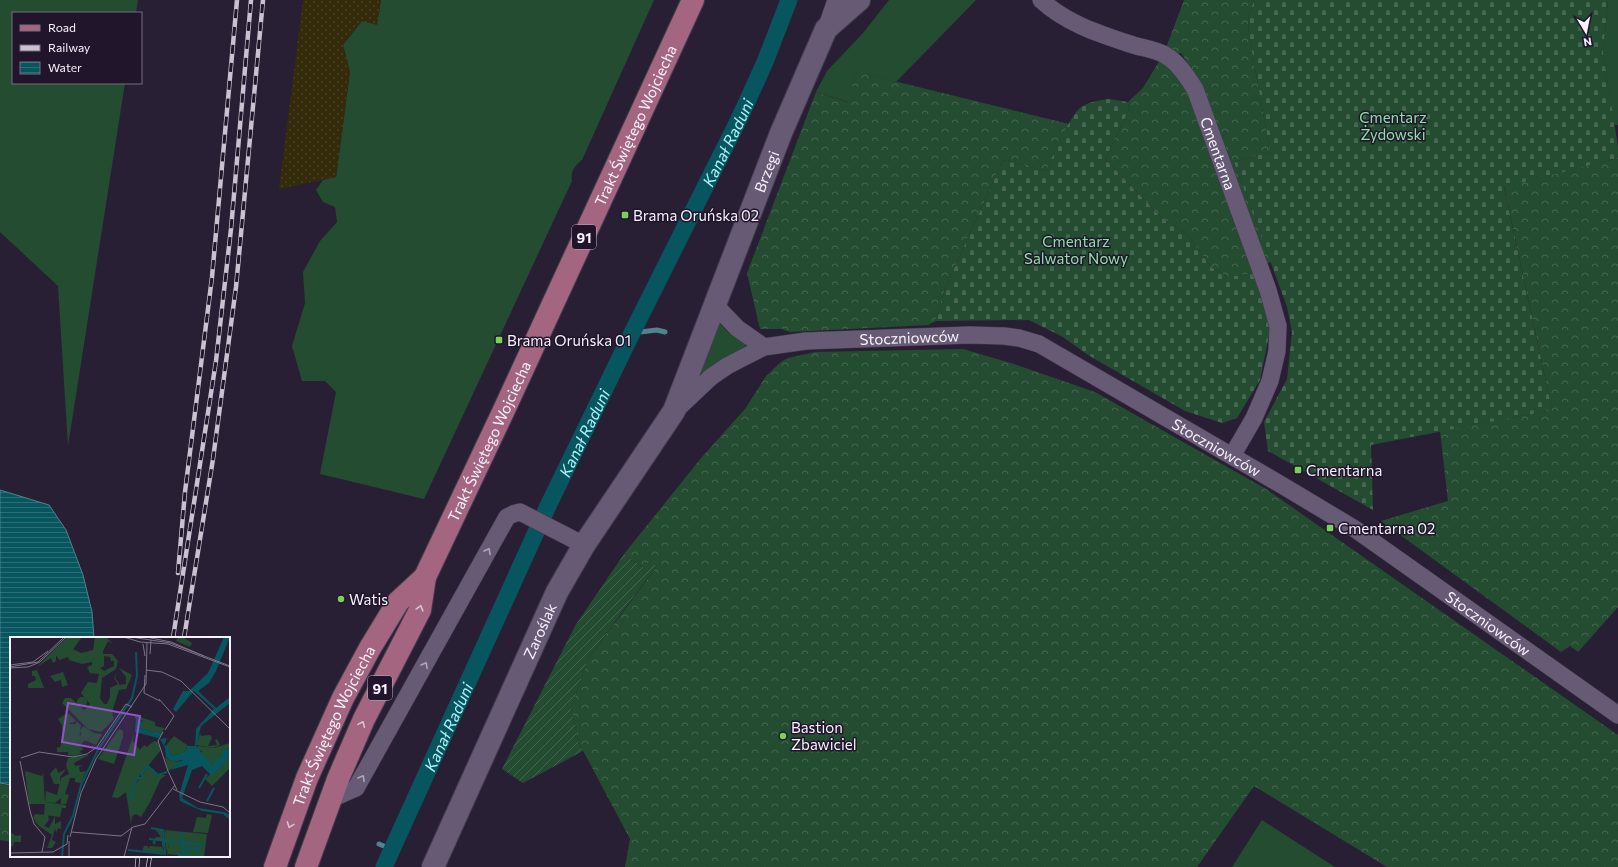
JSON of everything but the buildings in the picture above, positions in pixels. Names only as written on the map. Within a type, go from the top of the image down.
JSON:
[{"type":"main road","name":"Trakt Świętego Wojciecha","points":[[306,867],[331,799],[364,719],[420,610],[425,577],[449,529],[693,0]]},
{"type":"main road","name":"Trakt Świętego Wojciecha","points":[[275,867],[307,778],[343,698],[370,648],[398,602],[425,577]]},
{"type":"street","name":"Brzegi","points":[[674,411],[781,133],[826,29],[836,0]]},
{"type":"street","points":[[826,29],[859,0]]},
{"type":"street","name":"Cmentarna","points":[[1041,0],[1053,11],[1077,25],[1098,34],[1165,55],[1179,66],[1195,89],[1268,290],[1278,326],[1277,351],[1270,381],[1254,418],[1232,456]]},
{"type":"street","points":[[715,305],[737,328],[764,347]]},
{"type":"street","name":"Stoczniowców","points":[[674,411],[711,378],[727,366],[764,347],[806,340],[969,335],[1004,336],[1019,338],[1039,344],[1355,529],[1618,715]]},
{"type":"street","name":"Zaroślak","points":[[433,867],[542,621],[557,592],[584,545],[674,411]]},
{"type":"street","name":"Trakt Świętego Wojciecha","points":[[331,799],[356,788],[507,517],[520,512],[584,545]]},
{"type":"green space","points":[[0,0],[138,0],[136,12],[12,12],[12,84],[125,84],[68,446],[58,286],[0,232]]},
{"type":"green space","points":[[381,0],[654,0],[582,160],[574,169],[572,181],[424,499],[320,474],[336,392],[325,381],[302,381],[292,346],[305,303],[303,272],[320,241],[337,222],[335,207],[323,202],[316,190],[323,180],[336,177],[350,72],[343,45],[362,21],[377,24]]},
{"type":"green space","points":[[889,0],[976,0],[896,82],[857,72],[848,102],[816,92],[827,71],[863,33]]},
{"type":"green space","points":[[1184,0],[1254,0],[1248,18],[1249,35],[1270,152],[1234,162],[1271,262],[1266,264],[1200,87],[1191,68],[1181,53],[1175,54],[1166,48]]},
{"type":"green space","name":"Cmentarz Żydowski","points":[[1254,0],[1608,0],[1603,52],[1618,147],[1618,158],[1504,187],[1552,410],[1371,445],[1373,510],[1268,451],[1264,422],[1287,379],[1292,332],[1287,307],[1234,162],[1270,152],[1249,35],[1248,18]]},
{"type":"green space","points":[[1608,0],[1618,0],[1618,125],[1614,125],[1603,52]]},
{"type":"green space","points":[[1161,58],[1190,93],[1253,273],[1227,276],[1211,267],[1188,235],[1161,217],[1105,159],[1129,110],[1128,102],[1143,88]]},
{"type":"green space","points":[[857,72],[1069,124],[1046,171],[1003,160],[944,291],[936,321],[928,325],[790,332],[782,329],[760,329],[747,273],[816,92],[847,102]]},
{"type":"green space","name":"Cmentarz Salwator Nowy","points":[[1109,99],[1128,102],[1129,110],[1105,159],[1161,217],[1188,235],[1211,267],[1227,276],[1253,273],[1268,317],[1270,330],[1260,380],[1237,418],[1222,423],[1185,411],[1088,355],[1063,337],[1029,320],[936,321],[944,291],[1003,160],[1046,171],[1066,128],[1080,108],[1086,104]]},
{"type":"green space","points":[[1618,158],[1618,607],[1578,652],[1570,646],[1561,652],[1381,521],[1448,501],[1440,431],[1552,410],[1504,186]]},
{"type":"green space","points":[[719,323],[729,333],[746,344],[745,348],[733,353],[706,372],[699,374]]},
{"type":"green space","points":[[963,349],[1014,364],[1095,392],[1266,489],[1618,735],[1618,867],[1387,867],[1254,786],[1197,867],[625,867],[630,839],[579,743],[571,708],[588,659],[657,566],[644,568],[624,554],[702,457],[745,409],[766,376],[781,362],[788,358],[815,352]]},
{"type":"green space","points":[[624,554],[644,568],[649,561],[657,566],[588,659],[571,708],[579,743],[583,751],[523,783],[502,769],[575,626]]},
{"type":"green space","points":[[0,784],[10,786],[10,842],[0,840]]},
{"type":"green space","points":[[1262,820],[1335,867],[1232,867]]},
{"type":"sand","points":[[303,0],[381,0],[377,25],[362,21],[343,45],[350,72],[336,177],[279,189]]},
{"type":"water","points":[[0,490],[49,505],[66,530],[83,575],[92,612],[94,637],[10,637],[10,785],[0,783]]},
{"type":"waterway","name":"Kanał Raduni","points":[[384,867],[547,508],[632,333],[740,117],[765,62],[789,0]]},
{"type":"waterway","points":[[632,333],[657,330],[665,332]]},
{"type":"waterway","points":[[379,844],[391,849]]},
{"type":"railway","points":[[178,573],[185,492],[212,277],[237,0]]},
{"type":"railway","points":[[173,637],[216,361],[231,229],[251,0]]},
{"type":"railway","points":[[184,637],[213,459],[236,287],[263,0]]},
{"type":"railway","points":[[137,867],[138,857]]},
{"type":"railway","points":[[148,867],[150,857]]},
{"type":"place","name":"Brama Oruńska 02","points":[[625,215]]},
{"type":"place","name":"Brama Oruńska 01","points":[[499,340]]},
{"type":"place","name":"Cmentarna","points":[[1298,470]]},
{"type":"place","name":"Cmentarna 02","points":[[1330,528]]},
{"type":"place","name":"Watis","points":[[341,599]]},
{"type":"place","name":"Bastion Zbawiciel","points":[[783,736]]}]
